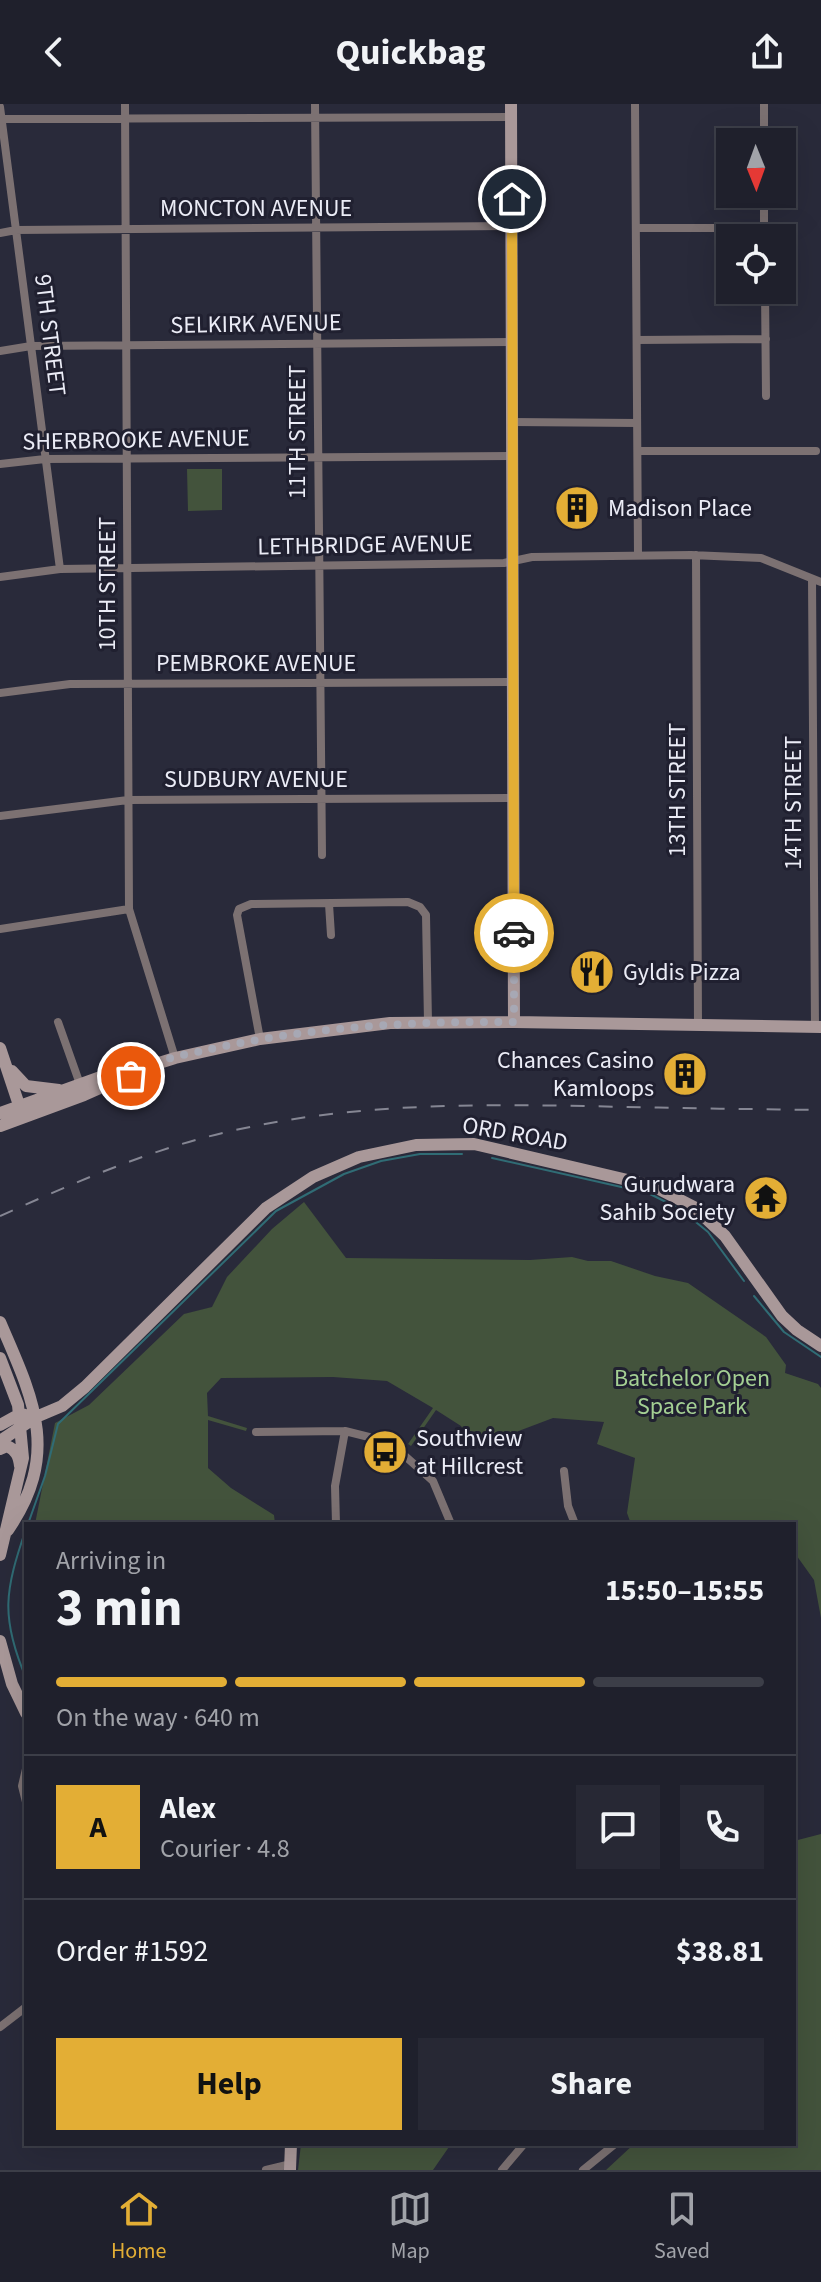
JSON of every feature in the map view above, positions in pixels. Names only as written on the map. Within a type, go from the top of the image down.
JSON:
[{"type":"street","name":"10TH STREET","points":[[125,104],[129,909],[175,1058]]},
{"type":"street","name":"11TH STREET","points":[[315,104],[322,855]]},
{"type":"street","points":[[635,104],[638,555]]},
{"type":"street","points":[[764,104],[764,128]]},
{"type":"street","name":"9TH STREET","points":[[0,107],[60,569]]},
{"type":"street","points":[[1,119],[315,118],[510,111],[514,1022]]},
{"type":"street","name":"MONCTON AVENUE","points":[[0,233],[16,230],[512,226]]},
{"type":"street","points":[[636,228],[716,231]]},
{"type":"street","points":[[765,304],[766,396]]},
{"type":"street","points":[[637,340],[766,339]]},
{"type":"street","name":"SELKIRK AVENUE","points":[[0,351],[31,346],[512,342]]},
{"type":"street","points":[[512,422],[637,423]]},
{"type":"street","points":[[638,451],[816,451]]},
{"type":"street","name":"SHERBROOKE AVENUE","points":[[0,464],[45,459],[513,456]]},
{"type":"street","name":"LETHBRIDGE AVENUE","points":[[0,577],[60,569],[318,566],[513,561],[532,557],[696,555],[761,558],[817,580]]},
{"type":"street","name":"13TH STREET","points":[[696,555],[698,1026]]},
{"type":"street","name":"14TH STREET","points":[[817,580],[818,1027]]},
{"type":"street","name":"PEMBROKE AVENUE","points":[[0,693],[70,684],[513,682]]},
{"type":"street","name":"SUDBURY AVENUE","points":[[0,816],[128,800],[514,798]]},
{"type":"street","points":[[260,1039],[237,921],[239,909],[251,904],[408,902],[420,907],[426,915],[428,1022]]},
{"type":"street","points":[[329,904],[331,935]]},
{"type":"street","points":[[0,929],[129,909]]},
{"type":"street","points":[[58,1022],[82,1090]]},
{"type":"street","points":[[0,1113],[22,1113],[82,1090],[123,1069],[140,1069],[260,1039],[356,1026],[514,1022],[818,1027]]},
{"type":"street","points":[[0,1048],[22,1113]]},
{"type":"street","points":[[5,1062],[26,1086],[82,1090]]},
{"type":"street","points":[[0,1080],[5,1062]]},
{"type":"street","points":[[0,1126],[66,1091]]},
{"type":"street","name":"ORD ROAD","points":[[21,1421],[62,1406],[85,1387],[266,1208],[313,1177],[359,1157],[416,1145],[474,1144],[653,1186],[694,1207],[725,1236],[782,1316],[821,1346]]},
{"type":"street","points":[[0,1322],[27,1384],[36,1417],[36,1464],[21,1511],[8,1530]]},
{"type":"street","points":[[0,1358],[21,1421],[23,1458],[0,1555]]},
{"type":"street","points":[[0,1425],[21,1421]]},
{"type":"street","points":[[0,1441],[21,1421]]},
{"type":"street","points":[[336,1522],[335,1486],[345,1431]]},
{"type":"street","points":[[256,1432],[345,1431],[369,1437],[405,1456],[433,1481],[450,1522]]},
{"type":"street","points":[[0,1449],[7,1446],[16,1453],[20,1475]]},
{"type":"street","points":[[564,1471],[568,1506],[574,1522]]},
{"type":"street","points":[[0,1641],[12,1684],[24,1709]]},
{"type":"street","points":[[0,2027],[24,2009]]},
{"type":"street","points":[[266,2170],[290,2167],[291,2146]]},
{"type":"street","points":[[502,2170],[522,2146]]},
{"type":"street","points":[[583,2170],[612,2146]]},
{"type":"green space","points":[[187,469],[222,469],[222,510],[188,511]]},
{"type":"green space","name":"Batchelor Open Space Park","points":[[304,1202],[346,1258],[530,1260],[572,1257],[611,1261],[688,1283],[766,1337],[786,1365],[785,1373],[818,1384],[821,1388],[821,1618],[814,1580],[796,1555],[796,1522],[630,1522],[627,1513],[635,1458],[597,1444],[604,1422],[553,1418],[474,1448],[461,1426],[436,1410],[411,1446],[408,1444],[433,1408],[387,1381],[333,1377],[221,1378],[207,1393],[208,1416],[247,1428],[246,1431],[208,1420],[208,1468],[231,1488],[274,1515],[275,1522],[35,1522],[55,1423],[89,1405],[184,1314],[212,1307],[227,1277],[272,1229]]},
{"type":"green space","points":[[821,1834],[821,2170],[606,2170],[632,2146],[796,2146],[796,1840]]},
{"type":"green space","points":[[301,2146],[450,2146],[433,2170],[298,2170]]},
{"type":"waterway","points":[[29,1522],[45,1476],[58,1424],[276,1211],[344,1174],[381,1161],[420,1154],[462,1154]]},
{"type":"waterway","points":[[492,1158],[648,1193],[680,1209],[708,1232],[744,1281]]},
{"type":"waterway","points":[[754,1296],[784,1332],[821,1357]]},
{"type":"waterway","points":[[24,1535],[13,1569],[8,1604],[12,1638],[24,1673]]},
{"type":"railway","points":[[0,1216],[169,1148],[227,1132],[316,1116],[405,1108],[494,1105],[821,1110]]},
{"type":"way so far","points":[[131,1076],[140,1069],[175,1058],[308,1031],[390,1023],[514,1022],[514,933]]},
{"type":"place","name":"Madison Place","points":[[577,508]]},
{"type":"place","name":"Gyldis Pizza","points":[[592,972]]},
{"type":"place","name":"Chances Casino Kamloops","points":[[685,1074]]},
{"type":"place","name":"Gurudwara Sahib Society","points":[[766,1198]]},
{"type":"place","name":"Southview at Hillcrest","points":[[385,1452]]},
{"type":"route","points":[[512,199],[514,933]]}]
